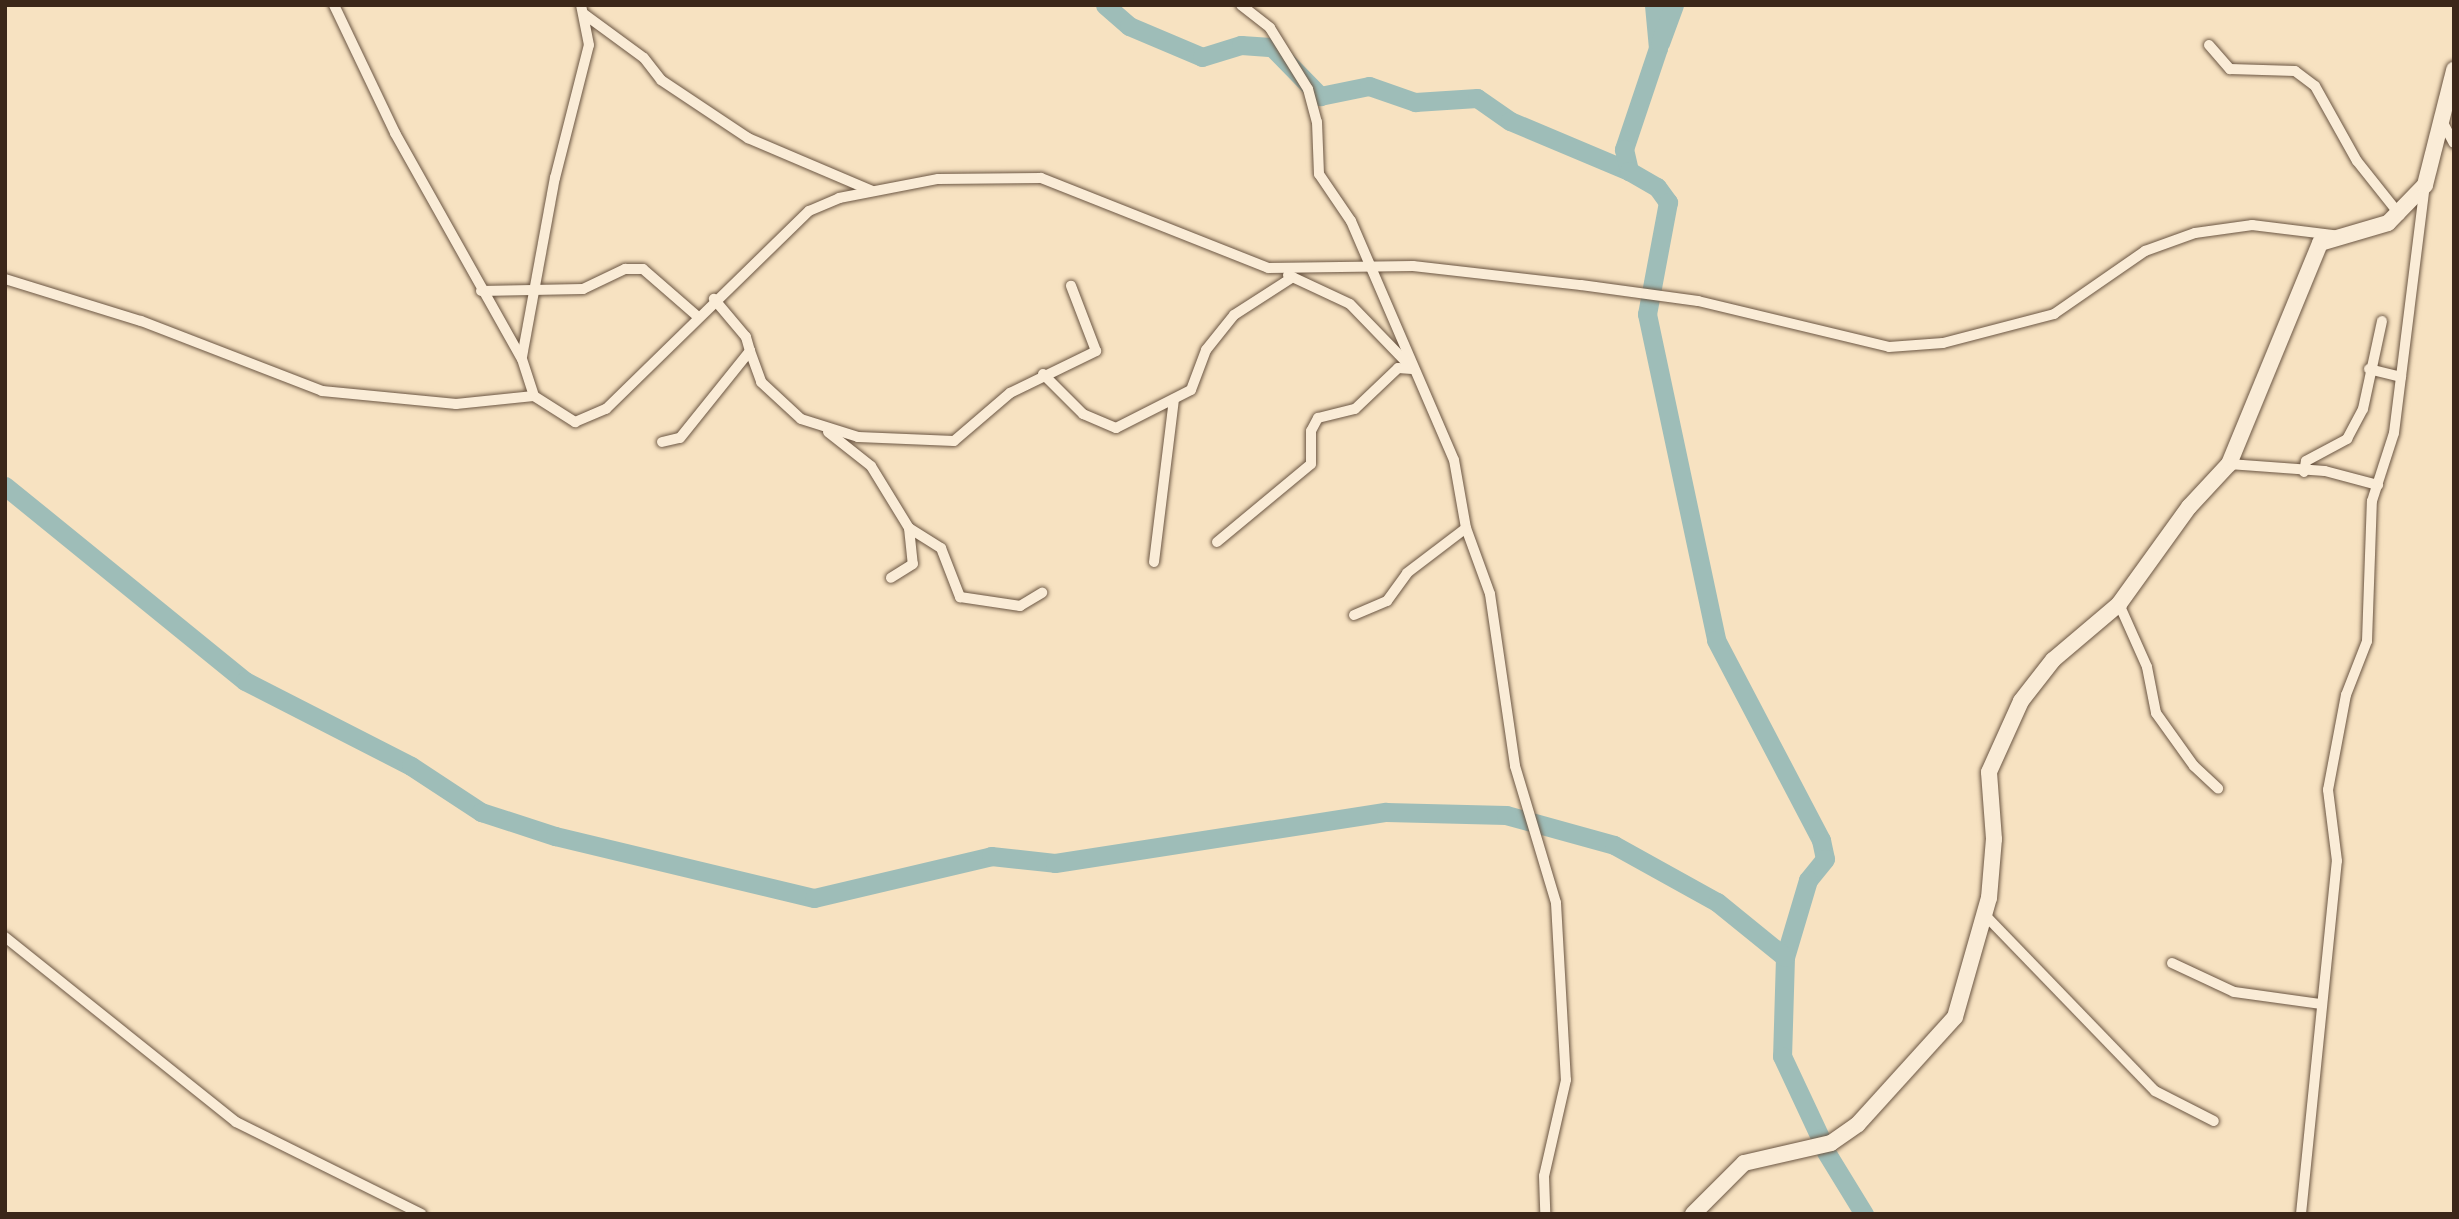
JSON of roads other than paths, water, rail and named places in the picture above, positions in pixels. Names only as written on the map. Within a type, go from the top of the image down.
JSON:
[{"type":"street","points":[[334,5],[481,291],[522,359],[534,396]]},
{"type":"street","points":[[1241,5],[1270,28],[1301,75],[1317,122],[1319,174],[1371,264],[1412,369],[1454,460],[1466,528],[1496,621],[1515,766],[1556,903],[1566,1080],[1544,1176],[1545,1214]]},
{"type":"street","points":[[522,359],[589,45],[583,9]]},
{"type":"street","points":[[583,9],[644,58],[661,80],[748,138],[872,191]]},
{"type":"street","points":[[2209,45],[2231,69],[2295,71],[2315,86],[2357,161],[2400,215]]},
{"type":"street","points":[[2301,1214],[2320,1004],[2337,861],[2328,790],[2346,695],[2367,641],[2372,501],[2378,485],[2401,377],[2426,185],[2454,70]]},
{"type":"street","points":[[2441,119],[2454,143]]},
{"type":"street","points":[[5,279],[141,321],[322,391],[456,404],[534,396],[575,422],[592,419],[696,316],[809,211],[872,191],[978,176],[1041,178],[1293,277],[1350,304],[1412,369]]},
{"type":"street","points":[[1693,1214],[1744,1163],[1831,1143],[1858,1124],[1955,1017],[1986,916],[1994,839],[1987,783],[2010,722],[2053,660],[2119,604],[2189,507],[2229,464],[2251,424],[2303,277],[2320,243],[2334,235],[2400,215],[2426,185]]},
{"type":"street","points":[[1268,268],[1371,264],[1636,295],[1666,296],[1889,347],[1916,348],[2054,314],[2145,251],[2195,233],[2252,225],[2334,235]]},
{"type":"street","points":[[481,291],[536,286],[583,289],[625,269],[643,269],[696,316]]},
{"type":"street","points":[[1043,374],[1083,414],[1116,428],[1192,390],[1206,350],[1234,315],[1293,277]]},
{"type":"street","points":[[823,428],[927,444],[954,440],[1043,374],[1096,351],[1071,286]]},
{"type":"street","points":[[714,299],[746,337],[761,382],[779,404],[823,428],[872,466],[909,528],[913,564],[891,578]]},
{"type":"street","points":[[2305,472],[2306,461],[2347,439],[2363,410],[2369,369],[2382,321]]},
{"type":"street","points":[[662,442],[680,438],[750,351]]},
{"type":"street","points":[[1217,542],[1311,464],[1311,431],[1318,418],[1355,409],[1398,368],[1412,369]]},
{"type":"street","points":[[2369,369],[2401,377]]},
{"type":"street","points":[[1154,562],[1174,400]]},
{"type":"street","points":[[2229,464],[2305,472],[2378,485]]},
{"type":"street","points":[[909,528],[941,548],[960,597],[1020,606],[1042,593]]},
{"type":"street","points":[[1354,615],[1387,601],[1407,573],[1466,528]]},
{"type":"street","points":[[2119,604],[2147,667],[2156,713],[2194,766],[2218,788]]},
{"type":"street","points":[[1986,916],[2155,1091],[2214,1121]]},
{"type":"street","points":[[5,937],[236,1122],[422,1214]]},
{"type":"street","points":[[2172,963],[2234,992],[2320,1004]]},
{"type":"waterway","points":[[1105,5],[1129,26],[1202,57],[1241,45],[1272,47],[1320,96],[1369,86],[1415,102],[1477,98],[1510,121],[1629,171]]},
{"type":"waterway","points":[[1654,5],[1658,48],[1624,149],[1629,171],[1657,187],[1668,202],[1647,314],[1716,640],[1821,840],[1825,859],[1808,880],[1785,957],[1782,1056],[1820,1137]]},
{"type":"waterway","points":[[1660,43],[1674,5]]},
{"type":"waterway","points":[[5,486],[245,681],[411,766],[481,812],[555,836],[814,898],[991,856],[1055,863],[1386,812],[1506,815],[1614,845],[1717,902],[1785,957]]},
{"type":"waterway","points":[[1826,1152],[1864,1214]]}]
